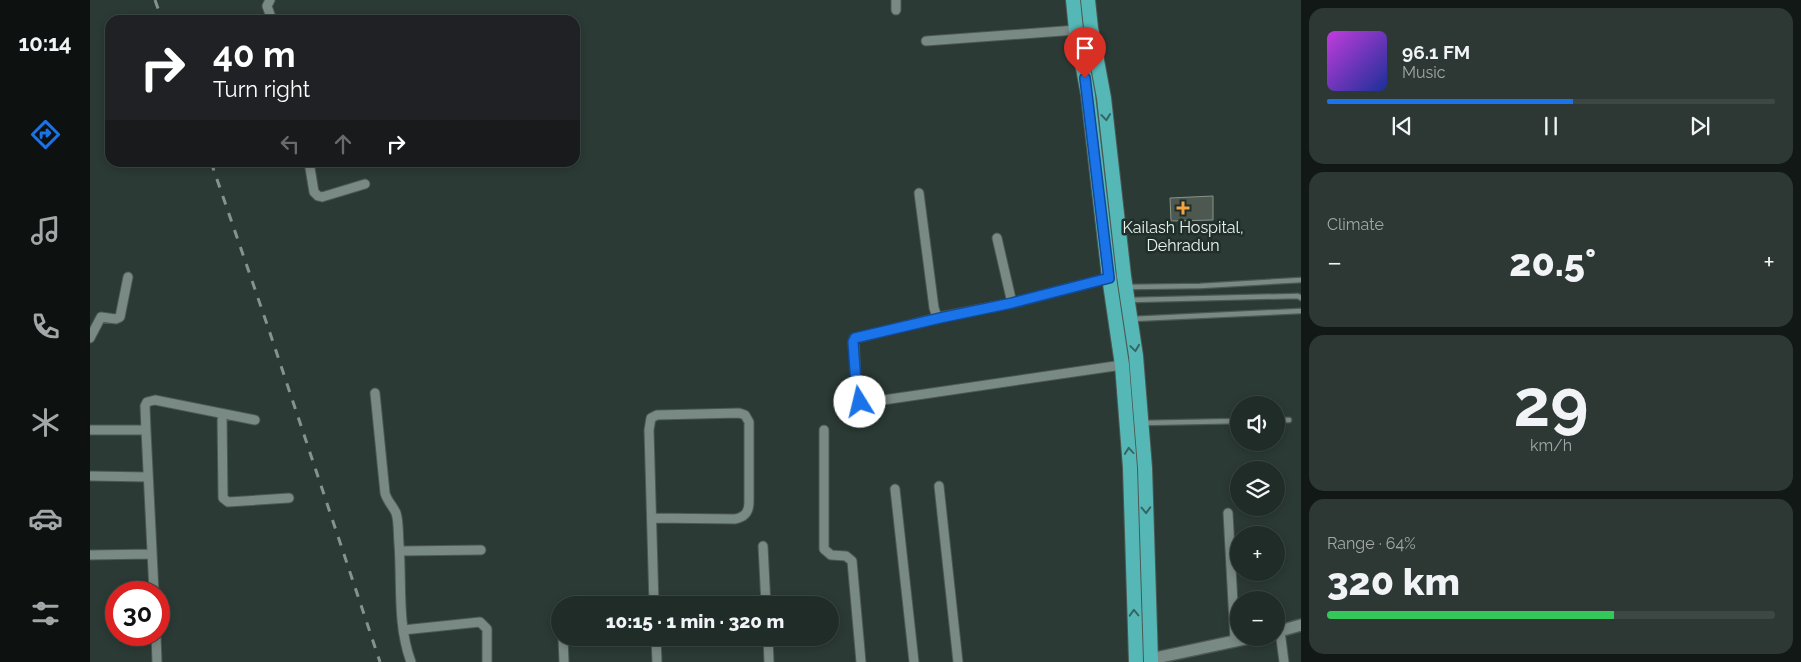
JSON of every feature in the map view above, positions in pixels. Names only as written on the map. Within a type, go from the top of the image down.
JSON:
[{"type":"highway","points":[[1074,0],[1076,30],[1088,95],[1109,278],[1122,365],[1130,468],[1136,662]]},
{"type":"highway","points":[[1088,0],[1091,28],[1104,98],[1126,288],[1136,356],[1144,468],[1151,661]]},
{"type":"street","points":[[896,0],[896,10]]},
{"type":"street","points":[[268,1],[271,15]]},
{"type":"street","points":[[926,40],[1076,30]]},
{"type":"street","points":[[310,167],[314,192],[318,196],[322,197],[365,184]]},
{"type":"street","points":[[919,193],[934,308],[940,318]]},
{"type":"street","points":[[997,238],[1012,303]]},
{"type":"street","points":[[90,338],[101,317],[116,319],[120,316],[128,277]]},
{"type":"street","points":[[1122,365],[863,403],[857,397],[854,339],[1012,303],[1109,278],[1126,288]]},
{"type":"street","points":[[375,393],[385,493],[396,515],[400,551],[400,608],[406,645],[411,662]]},
{"type":"street","points":[[153,581],[145,406],[150,401],[155,400],[254,420]]},
{"type":"street","points":[[652,518],[735,519],[745,515],[749,507],[749,422],[745,415],[740,413],[657,415],[651,418],[649,430],[654,596]]},
{"type":"street","points":[[222,414],[223,498],[228,502],[289,498]]},
{"type":"street","points":[[90,430],[146,430]]},
{"type":"street","points":[[824,430],[824,546],[828,554],[846,556],[852,561],[861,662]]},
{"type":"street","points":[[90,476],[148,477]]},
{"type":"street","points":[[939,486],[958,662]]},
{"type":"street","points":[[895,489],[914,662]]},
{"type":"street","points":[[1228,513],[1232,591]]},
{"type":"street","points":[[763,546],[766,596]]},
{"type":"street","points":[[400,551],[481,550]]},
{"type":"street","points":[[90,555],[152,554]]},
{"type":"street","points":[[403,630],[480,622],[487,629],[487,662]]},
{"type":"street","points":[[1285,629],[1301,625]]},
{"type":"street","points":[[1151,661],[1230,641]]},
{"type":"street","points":[[156,646],[157,662]]},
{"type":"street","points":[[563,646],[564,662]]},
{"type":"street","points":[[656,646],[657,662]]},
{"type":"street","points":[[768,646],[769,662]]},
{"type":"street","points":[[1281,646],[1284,662]]},
{"type":"lane","points":[[1126,288],[1301,280]]},
{"type":"lane","points":[[1126,288],[1298,296],[1301,298]]},
{"type":"lane","points":[[1130,319],[1301,311]]},
{"type":"lane","points":[[1141,423],[1230,421]]},
{"type":"building","points":[[1213,196],[1213,220],[1171,221],[1170,198]]},
{"type":"railway","points":[[155,0],[160,15]]},
{"type":"railway","points":[[213,167],[380,662]]},
{"type":"place","name":"Kailash Hospital, Dehradun","points":[[1183,208]]},
{"type":"route","points":[[860,402],[857,397],[853,342],[855,338],[1012,303],[1109,278],[1085,78]]}]
